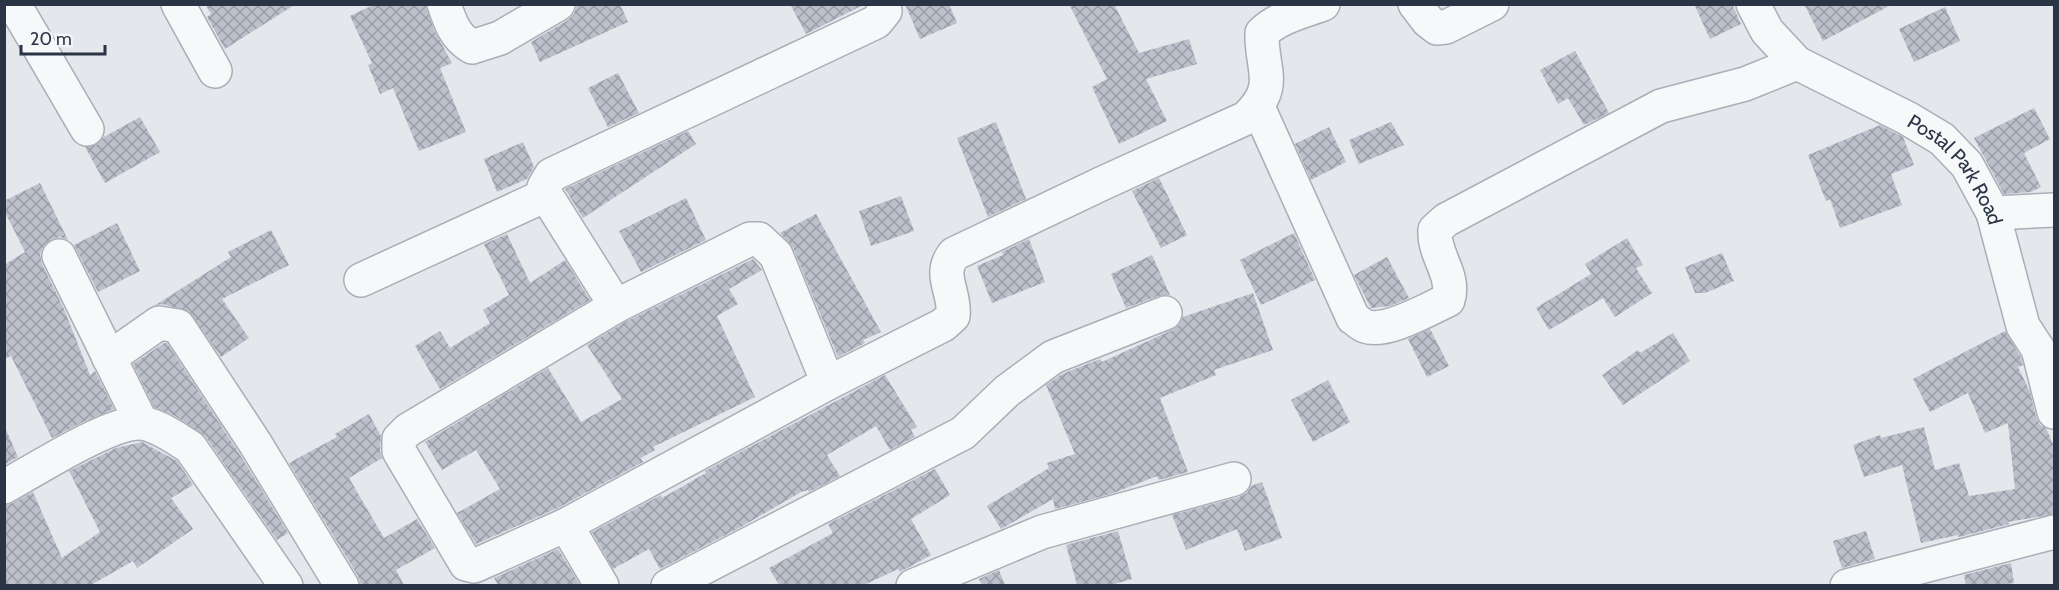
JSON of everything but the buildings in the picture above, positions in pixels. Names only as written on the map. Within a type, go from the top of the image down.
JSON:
[{"type":"street","points":[[14,4],[87,129]]},
{"type":"street","points":[[178,4],[215,70]]},
{"type":"street","points":[[444,4],[452,27],[461,41],[472,47],[500,38],[558,4]]},
{"type":"street","points":[[616,306],[546,195],[544,187],[550,175],[867,27],[876,22],[885,11],[884,4]]},
{"type":"street","points":[[828,383],[776,255],[759,239],[750,239],[616,306],[408,430],[399,440],[399,451],[466,564],[474,566],[566,525],[828,383],[943,325],[953,316],[954,305],[945,272],[947,263],[954,254],[1246,118],[1258,107],[1268,75],[1262,33],[1289,16],[1323,4]]},
{"type":"street","points":[[1415,4],[1428,21],[1437,28],[1446,27],[1492,4]]},
{"type":"street","name":"Postal Park Road","points":[[1753,4],[1767,32],[1797,63],[1907,118],[1942,139],[1967,165],[1993,213],[2023,326],[2046,346],[2055,412]]},
{"type":"street","points":[[1258,107],[1353,318],[1365,326],[1377,328],[1406,320],[1448,300],[1451,288],[1434,241],[1435,230],[1446,220],[1661,106],[1745,84],[1797,63]]},
{"type":"street","points":[[361,280],[546,195]]},
{"type":"street","points":[[1993,213],[2055,210]]},
{"type":"street","points":[[59,256],[141,422]]},
{"type":"street","points":[[668,585],[963,433],[1007,391],[1053,357],[1165,313]]},
{"type":"street","points":[[109,358],[159,323],[178,326],[255,443],[339,579],[305,585]]},
{"type":"street","points":[[4,487],[107,432],[141,422],[169,433],[189,447],[286,585]]},
{"type":"street","points":[[913,585],[1042,532],[1234,479]]},
{"type":"street","points":[[566,525],[602,585]]},
{"type":"street","points":[[1847,585],[2055,532]]}]
